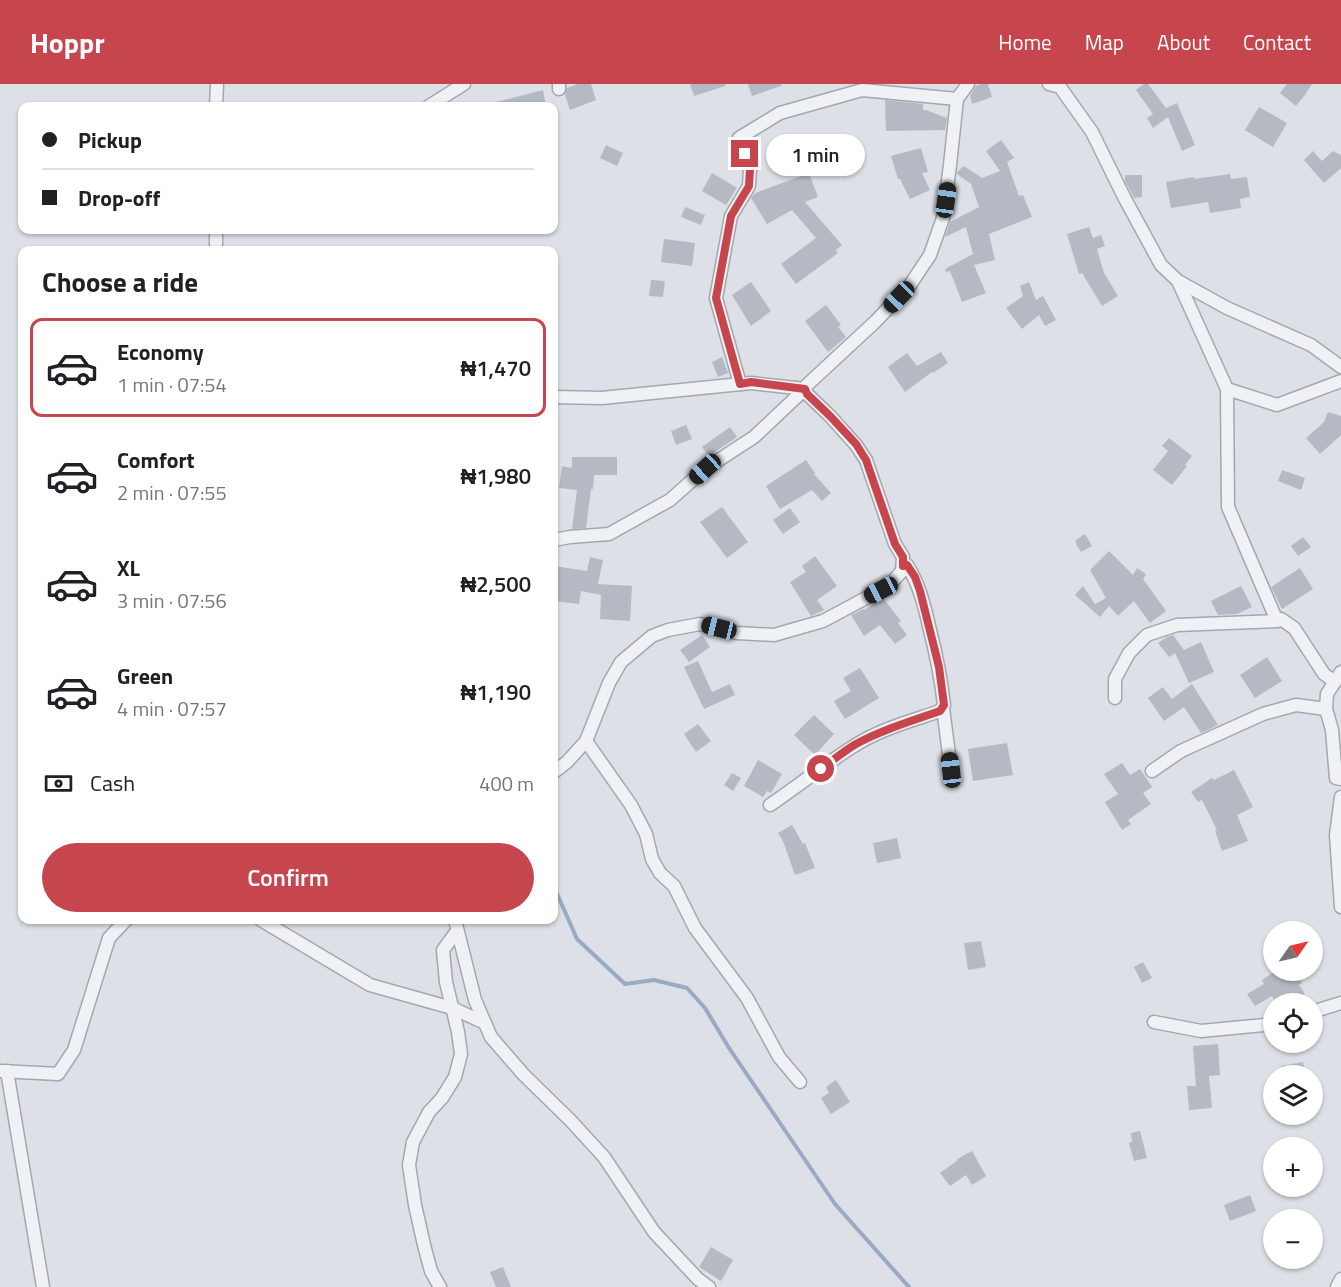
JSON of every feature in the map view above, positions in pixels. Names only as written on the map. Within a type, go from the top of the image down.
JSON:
[{"type":"street","points":[[216,102],[218,84]]},
{"type":"street","points":[[435,102],[464,84]]},
{"type":"street","points":[[558,539],[609,534],[670,500],[705,469],[754,437],[876,321],[910,285],[930,255],[943,218],[957,99],[968,84]]},
{"type":"street","points":[[1050,84],[1060,87],[1092,132],[1161,265],[1178,281],[1227,308],[1311,345],[1341,367]]},
{"type":"street","points":[[740,384],[716,298],[731,216],[749,186],[750,169],[739,138],[780,113],[862,90],[957,99]]},
{"type":"street","points":[[1178,281],[1227,389],[1228,507],[1277,621]]},
{"type":"street","points":[[1227,389],[1277,405],[1341,381]]},
{"type":"street","points":[[558,397],[602,398],[751,382],[805,389]]},
{"type":"street","points":[[558,769],[586,741],[609,683],[621,662],[652,636],[668,630],[700,624],[737,633],[774,635],[823,621],[881,590],[902,572],[903,557],[895,544],[866,460],[856,444],[807,394],[805,389]]},
{"type":"street","points":[[903,566],[907,565],[920,591],[939,667],[951,770]]},
{"type":"street","points":[[1115,698],[1115,679],[1129,652],[1147,635],[1177,625],[1281,619],[1294,628],[1324,674],[1338,677],[1327,694],[1326,709],[1332,730],[1339,778]]},
{"type":"street","points":[[1152,771],[1182,751],[1263,714],[1296,705],[1326,709]]},
{"type":"street","points":[[770,805],[855,745],[881,732],[943,708]]},
{"type":"street","points":[[586,741],[631,805],[646,834],[652,859],[660,873],[674,886],[695,928],[747,998],[780,1057],[800,1082]]},
{"type":"street","points":[[1341,798],[1336,835],[1341,907]]},
{"type":"street","points":[[43,1287],[3,1071],[58,1074],[74,1050],[109,938],[122,924]]},
{"type":"street","points":[[268,924],[369,985],[452,1008],[485,1023]]},
{"type":"street","points":[[440,1287],[431,1271],[424,1245],[409,1165],[413,1142],[423,1122],[455,1077],[461,1054],[446,982],[443,950],[456,925]]},
{"type":"street","points":[[456,925],[475,1000],[491,1036],[523,1074],[604,1157],[654,1232],[698,1279],[709,1287]]},
{"type":"street","points":[[1323,1009],[1341,1003]]},
{"type":"street","points":[[1154,1022],[1201,1031],[1263,1025]]},
{"type":"street","points":[[1337,1287],[1341,1279]]},
{"type":"building","points":[[578,84],[591,84],[596,100],[570,110],[565,95],[567,88]]},
{"type":"building","points":[[690,84],[725,84],[725,86],[694,96]]},
{"type":"building","points":[[748,84],[781,84],[781,86],[752,96]]},
{"type":"building","points":[[988,84],[992,97],[972,104],[970,96],[976,86]]},
{"type":"building","points":[[1148,84],[1166,108],[1177,103],[1195,145],[1182,151],[1168,117],[1153,128],[1147,118],[1153,114],[1136,90]]},
{"type":"building","points":[[1287,84],[1312,84],[1296,106],[1280,93]]},
{"type":"building","points":[[543,90],[545,102],[496,102]]},
{"type":"building","points":[[885,100],[923,104],[923,110],[947,118],[945,130],[886,131]]},
{"type":"building","points":[[1259,107],[1287,123],[1273,147],[1245,130]]},
{"type":"building","points":[[1001,140],[1014,158],[1007,162],[1019,196],[1023,195],[1032,217],[989,234],[995,260],[974,265],[986,293],[962,302],[950,271],[946,272],[945,269],[973,254],[966,227],[945,237],[950,222],[979,207],[971,184],[957,174],[964,166],[982,178],[1000,171],[986,151]]},
{"type":"building","points":[[606,145],[623,153],[617,166],[600,158]]},
{"type":"building","points":[[921,148],[928,172],[922,173],[930,190],[910,199],[898,179],[891,156]]},
{"type":"building","points":[[1313,151],[1322,161],[1333,151],[1341,155],[1341,168],[1324,183],[1304,160]]},
{"type":"building","points":[[712,173],[737,188],[726,205],[702,191]]},
{"type":"building","points":[[809,173],[818,197],[805,202],[842,245],[836,250],[838,253],[796,284],[781,264],[816,238],[792,210],[767,224],[751,198],[758,192]]},
{"type":"building","points":[[1230,174],[1231,179],[1247,177],[1250,197],[1240,199],[1241,208],[1210,213],[1208,202],[1171,208],[1166,182]]},
{"type":"building","points":[[1125,175],[1142,175],[1142,197],[1134,198],[1125,181]]},
{"type":"building","points":[[685,207],[705,215],[701,225],[681,217]]},
{"type":"building","points":[[1089,227],[1093,238],[1101,235],[1105,246],[1097,249],[1104,273],[1118,296],[1102,306],[1082,273],[1079,274],[1067,234]]},
{"type":"building","points":[[664,239],[695,243],[692,266],[661,262]]},
{"type":"building","points":[[651,280],[665,281],[663,297],[649,296]]},
{"type":"building","points":[[751,282],[771,311],[751,326],[732,295]]},
{"type":"building","points":[[1029,282],[1036,300],[1043,296],[1056,320],[1045,326],[1039,315],[1022,329],[1006,308],[1023,296],[1020,286]]},
{"type":"building","points":[[826,305],[841,325],[838,327],[846,337],[828,352],[805,321]]},
{"type":"building","points":[[941,352],[948,363],[905,392],[888,367],[907,353],[917,366]]},
{"type":"building","points":[[722,357],[728,373],[718,377],[712,362]]},
{"type":"building","points":[[1328,412],[1341,416],[1341,435],[1320,454],[1306,438],[1324,422]]},
{"type":"building","points":[[686,425],[692,439],[676,445],[671,431]]},
{"type":"building","points":[[730,427],[737,437],[709,456],[702,447]]},
{"type":"building","points":[[1169,438],[1192,456],[1172,485],[1153,470],[1168,451],[1162,446]]},
{"type":"building","points":[[572,457],[617,457],[617,475],[594,475],[586,528],[572,529],[577,490],[559,488],[562,466],[572,468]]},
{"type":"building","points":[[806,460],[814,474],[831,493],[822,501],[812,490],[780,509],[766,486]]},
{"type":"building","points":[[1282,470],[1305,478],[1301,490],[1278,481]]},
{"type":"building","points":[[722,507],[748,542],[727,558],[700,522]]},
{"type":"building","points":[[790,508],[800,522],[783,534],[773,520]]},
{"type":"building","points":[[1085,534],[1092,546],[1081,552],[1076,540]]},
{"type":"building","points":[[1303,537],[1311,547],[1298,556],[1291,546]]},
{"type":"building","points":[[1109,551],[1133,575],[1137,568],[1146,574],[1143,579],[1166,611],[1150,623],[1134,601],[1118,616],[1109,606],[1100,617],[1075,595],[1083,586],[1095,604],[1106,598],[1090,570]]},
{"type":"building","points":[[815,556],[837,586],[817,600],[824,610],[811,616],[790,582],[806,572],[802,566]]},
{"type":"building","points":[[590,557],[603,560],[598,584],[632,586],[630,621],[600,619],[601,595],[581,591],[579,604],[558,601],[558,567],[587,571]]},
{"type":"building","points":[[1300,568],[1313,589],[1282,609],[1271,587]]},
{"type":"building","points":[[1241,586],[1252,607],[1237,614],[1218,615],[1211,601]]},
{"type":"building","points":[[883,598],[901,621],[898,623],[907,635],[895,644],[880,625],[864,636],[851,615]]},
{"type":"building","points":[[702,635],[710,647],[689,662],[680,650]]},
{"type":"building","points":[[1173,635],[1184,650],[1201,642],[1214,672],[1189,683],[1175,653],[1169,657],[1158,643]]},
{"type":"building","points":[[1267,657],[1282,681],[1255,698],[1240,675]]},
{"type":"building","points":[[698,661],[712,692],[730,684],[735,695],[704,709],[684,667]]},
{"type":"building","points":[[860,668],[879,698],[845,719],[834,701],[851,691],[843,678]]},
{"type":"building","points":[[1192,684],[1218,725],[1201,733],[1184,707],[1164,721],[1148,698],[1163,687],[1172,699]]},
{"type":"building","points":[[814,715],[834,734],[815,755],[794,735]]},
{"type":"building","points":[[698,724],[711,741],[696,752],[684,734]]},
{"type":"building","points":[[1007,743],[1013,775],[973,781],[968,749]]},
{"type":"building","points":[[758,760],[782,774],[771,793],[767,791],[763,797],[744,786]]},
{"type":"building","points":[[1122,763],[1130,775],[1140,769],[1152,787],[1143,793],[1151,804],[1128,820],[1131,824],[1122,830],[1105,802],[1118,794],[1104,774]]},
{"type":"building","points":[[1234,770],[1253,807],[1237,815],[1248,841],[1222,851],[1215,831],[1217,830],[1202,800],[1198,802],[1191,792],[1212,778],[1214,780]]},
{"type":"building","points":[[732,773],[741,778],[733,791],[724,785]]},
{"type":"building","points":[[792,825],[803,844],[805,843],[815,868],[795,875],[778,833]]},
{"type":"building","points":[[897,838],[901,858],[877,863],[873,843]]},
{"type":"building","points":[[981,941],[986,967],[968,970],[964,943]]},
{"type":"building","points":[[1143,962],[1152,978],[1142,983],[1134,967]]},
{"type":"building","points":[[1262,980],[1301,981],[1302,983],[1299,985],[1304,993],[1263,993],[1263,1001],[1255,1006],[1247,994],[1264,984]]},
{"type":"building","points":[[1218,1044],[1220,1075],[1209,1076],[1212,1108],[1189,1110],[1187,1086],[1196,1086],[1193,1046]]},
{"type":"building","points":[[1303,1062],[1304,1065],[1286,1065]]},
{"type":"building","points":[[836,1080],[850,1102],[831,1114],[821,1098],[829,1093],[826,1087]]},
{"type":"building","points":[[1140,1131],[1147,1158],[1134,1161],[1129,1143],[1132,1142],[1131,1133]]},
{"type":"building","points":[[972,1151],[986,1176],[972,1185],[966,1175],[950,1186],[940,1173],[957,1159]]},
{"type":"building","points":[[1250,1195],[1256,1211],[1230,1221],[1224,1205]]},
{"type":"building","points":[[711,1247],[733,1260],[721,1281],[699,1267]]},
{"type":"building","points":[[503,1267],[511,1287],[496,1287],[490,1272]]},
{"type":"waterway","points":[[558,896],[577,939],[625,984],[654,980],[687,988],[705,1008],[729,1048],[835,1204],[909,1287]]},
{"type":"route","points":[[745,154],[750,169],[749,186],[731,216],[716,298],[740,384],[751,382],[805,389],[807,394],[856,444],[866,460],[895,544],[903,557],[903,566],[907,565],[920,591],[939,667],[944,705],[940,711],[881,732],[855,745],[821,769]]}]
